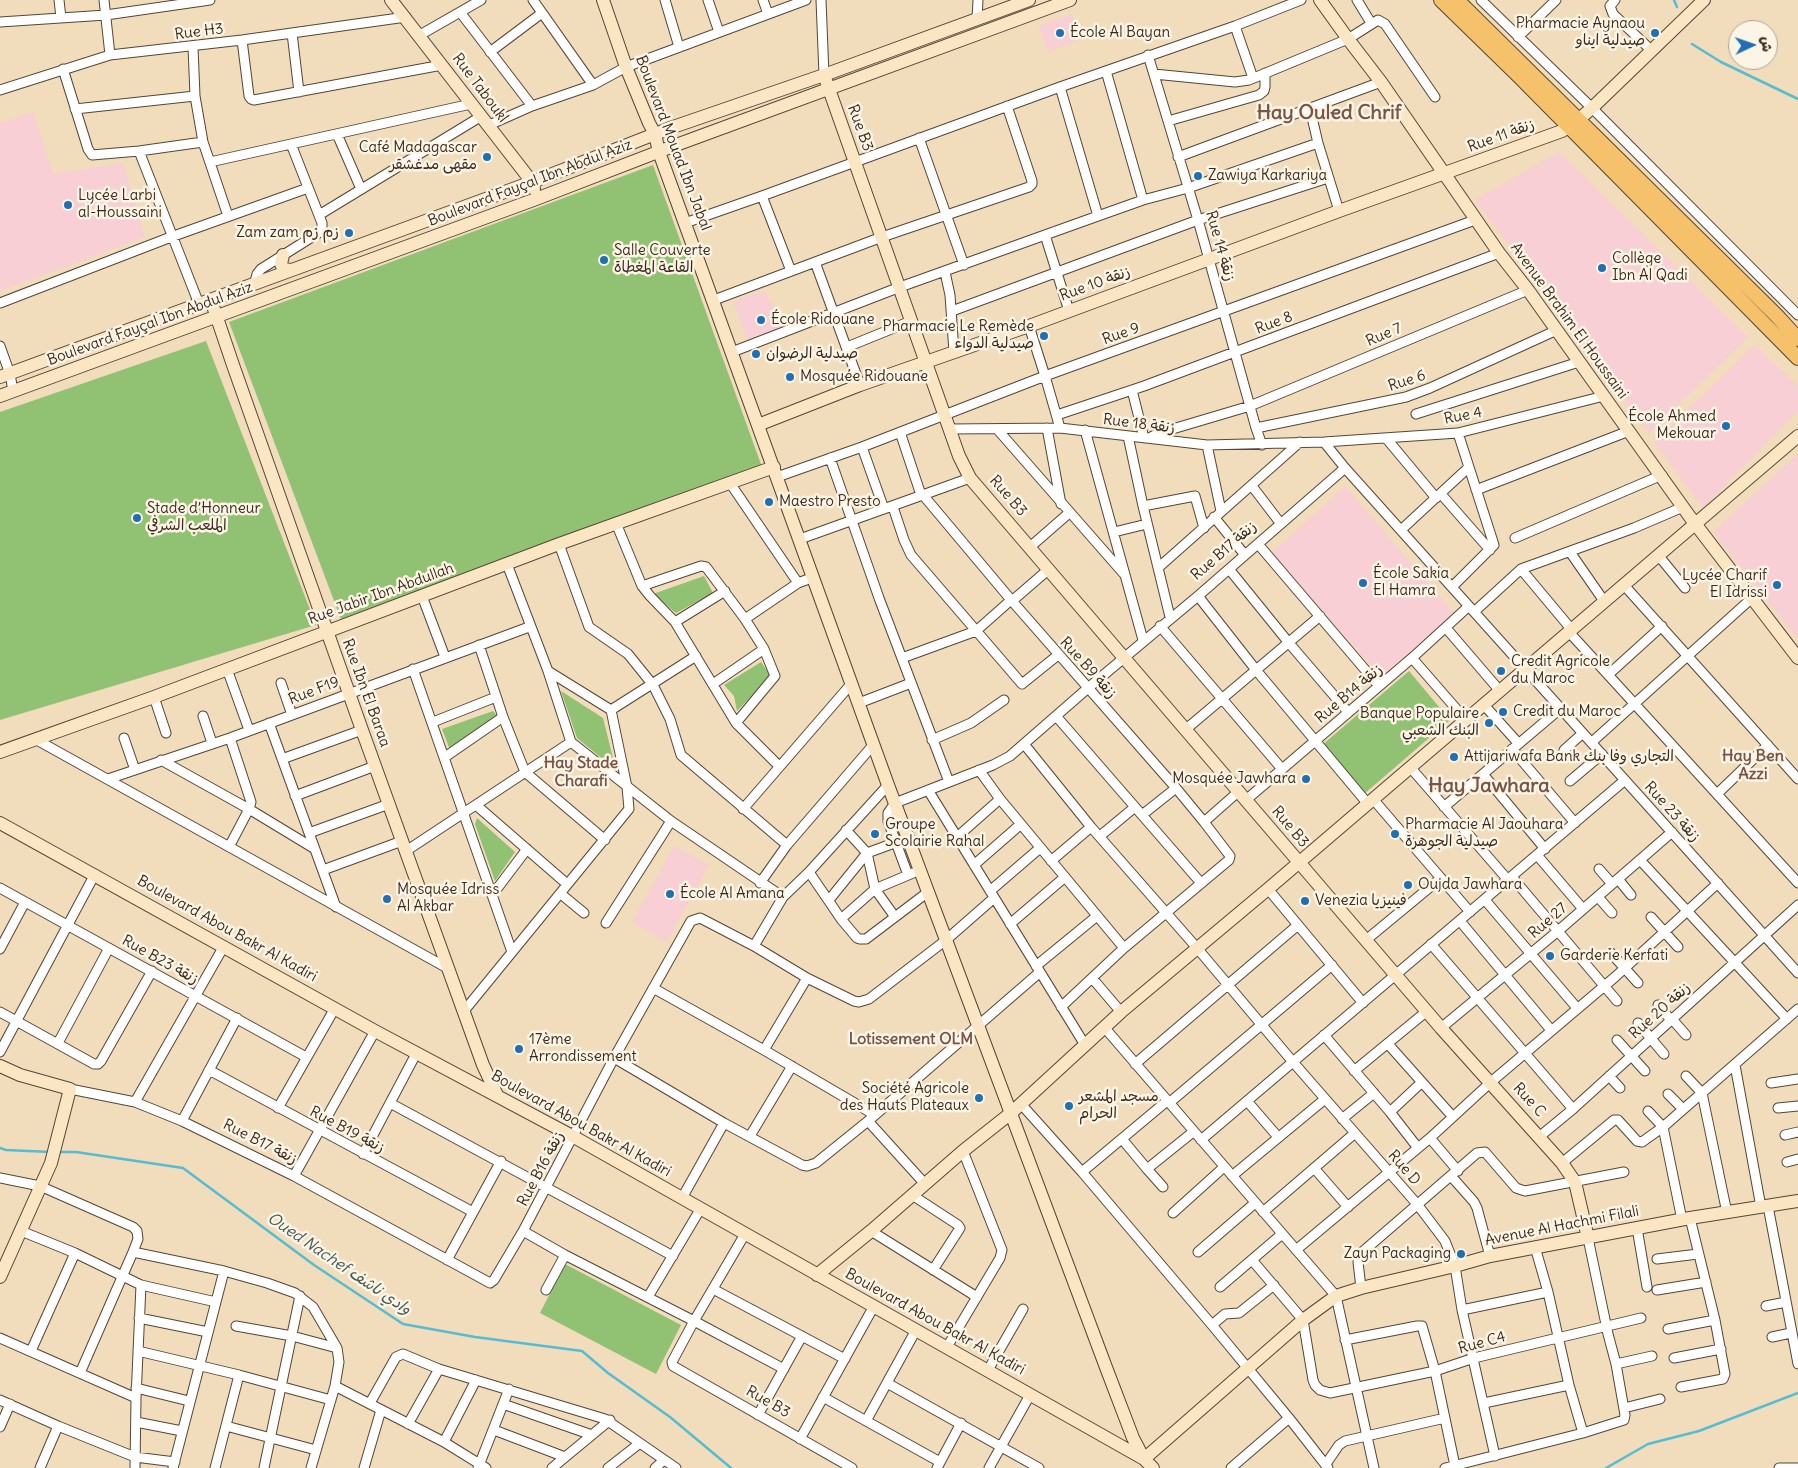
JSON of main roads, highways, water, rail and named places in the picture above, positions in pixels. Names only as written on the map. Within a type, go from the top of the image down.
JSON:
[{"type":"main road","name":"Rue Taboukl","points":[[391,0],[532,182],[536,199]]},
{"type":"main road","name":"Boulevard Mouad Ibn Jabal","points":[[603,0],[626,67],[648,123],[655,134],[685,223],[908,838],[914,873],[928,892],[1127,1423],[1148,1464]]},
{"type":"main road","name":"Boulevard Fayçal Ibn Abdul Aziz","points":[[5,375],[532,182],[655,134],[1029,0]]},
{"type":"main road","name":"Boulevard Fayçal Ibn Abdul Aziz","points":[[0,396],[1070,0]]},
{"type":"main road","name":"Avenue Brahim El Houssaini","points":[[1320,0],[1381,82],[1475,220],[1528,290],[1696,524],[1798,658]]},
{"type":"main road","points":[[1441,0],[1574,124]]},
{"type":"main road","points":[[1457,0],[1574,124],[1772,321],[1798,358]]},
{"type":"main road","name":"Rue 11 زنقة","points":[[1443,174],[1562,131],[1574,124],[1704,0]]},
{"type":"main road","name":"Rue B3","points":[[824,75],[950,429],[970,478],[1299,862]]},
{"type":"main road","name":"Rue 10 زنقة","points":[[758,425],[860,385],[1029,326],[1443,174]]},
{"type":"main road","points":[[283,255],[281,264],[284,270],[291,270]]},
{"type":"main road","name":"Rue Ibn El Baraa","points":[[212,300],[216,317],[362,730],[483,1065],[497,1095]]},
{"type":"main road","points":[[1772,321],[1798,339]]},
{"type":"main road","points":[[817,1275],[964,1150],[1011,1113],[1104,1027],[1268,890],[1798,436]]},
{"type":"main road","name":"Rue Jabir Ibn Abdullah","points":[[0,752],[154,697],[616,523],[730,483],[776,472]]},
{"type":"main road","name":"Boulevard Abou Bakr Al Kadiri","points":[[0,823],[375,1031],[574,1137],[988,1370],[1148,1464]]},
{"type":"main road","name":"Rue C","points":[[1299,862],[1441,1028],[1562,1162],[1575,1182],[1588,1238]]},
{"type":"main road","name":"Rue B17 زنقة","points":[[0,1066],[20,1076],[70,1090],[51,1163],[0,1277]]},
{"type":"main road","name":"Avenue Al Hachmi Filali","points":[[1148,1464],[1248,1369],[1303,1320],[1336,1296],[1490,1256],[1686,1219],[1798,1201]]},
{"type":"waterway","points":[[1674,0],[1677,7]]},
{"type":"waterway","points":[[1692,44],[1721,62],[1798,99]]},
{"type":"waterway","name":"Oued Nachef وادي ناشف","points":[[0,1148],[6,1150],[51,1152]]},
{"type":"waterway","name":"Oued Nachef وادي ناشف","points":[[59,1152],[76,1152],[183,1168],[314,1265],[403,1324],[475,1337],[582,1351],[608,1373],[670,1417],[731,1468]]},
{"type":"waterway","name":"Oued Nachef وادي ناشف","points":[[1606,1468],[1648,1444],[1699,1431],[1798,1393]]},
{"type":"place","name":"École Al Bayan","points":[[1060,33]]},
{"type":"place","name":"Pharmacie Aynaou صيدلية ايناو","points":[[1655,33]]},
{"type":"place","name":"Café Madagascar مقهى مدغشقر","points":[[487,157]]},
{"type":"place","name":"Zawiya Karkariya","points":[[1198,176]]},
{"type":"place","name":"Lycée Larbi al-Houssaini","points":[[68,205]]},
{"type":"place","name":"Zam zam زم زم","points":[[349,233]]},
{"type":"place","name":"Salle Couverte القاعة المغطاة","points":[[604,260]]},
{"type":"place","name":"Collège Ibn Al Qadi","points":[[1602,268]]},
{"type":"place","name":"École Ridouane","points":[[761,320]]},
{"type":"place","name":"Pharmacie Le Remède صيدلية الدواء","points":[[1044,336]]},
{"type":"place","name":"صيدلية الرضوان","points":[[756,354]]},
{"type":"place","name":"Mosquée Ridouane","points":[[790,377]]},
{"type":"place","name":"École Ahmed Mekouar","points":[[1726,426]]},
{"type":"place","name":"Maestro Presto","points":[[769,502]]},
{"type":"place","name":"Stade d’Honneur الملعب الشرفي","points":[[137,518]]},
{"type":"place","name":"École Sakia El Hamra","points":[[1363,583]]},
{"type":"place","name":"Lycée Charif El Idrissi","points":[[1777,585]]},
{"type":"place","name":"Credit Agricole du Maroc","points":[[1501,671]]},
{"type":"place","name":"Credit du Maroc","points":[[1503,712]]},
{"type":"place","name":"Banque Populaire البنك الشعبي","points":[[1489,723]]},
{"type":"place","name":"Attijariwafa Bank التجاري وفا بنك","points":[[1454,757]]},
{"type":"place","name":"Mosquée Jawhara","points":[[1306,779]]},
{"type":"place","name":"Groupe Scolairie Rahal","points":[[875,834]]},
{"type":"place","name":"Pharmacie Al Jaouhara صيدلية الجوهرة","points":[[1395,834]]},
{"type":"place","name":"Oujda Jawhara","points":[[1408,885]]},
{"type":"place","name":"École Al Amana","points":[[670,894]]},
{"type":"place","name":"Mosquée Idriss Al Akbar","points":[[387,899]]},
{"type":"place","name":"Venezia فينيزيا","points":[[1305,901]]},
{"type":"place","name":"Garderie Kerfati","points":[[1550,956]]},
{"type":"place","name":"17ème Arrondissement","points":[[519,1049]]},
{"type":"place","name":"Société Agricole des Hauts Plateaux","points":[[979,1098]]},
{"type":"place","name":"مسجد المشعر الحرام","points":[[1069,1106]]},
{"type":"place","name":"Zayn Packaging","points":[[1461,1254]]},
{"type":"district","name":"Hay Ouled Chrif","points":[[1329,113]]},
{"type":"district","name":"Hay Ben Azzi","points":[[1753,765]]},
{"type":"district","name":"Hay Stade Charafi","points":[[581,772]]},
{"type":"district","name":"Hay Jawhara","points":[[1489,786]]},
{"type":"district","name":"Lotissement OLM","points":[[911,1039]]}]
